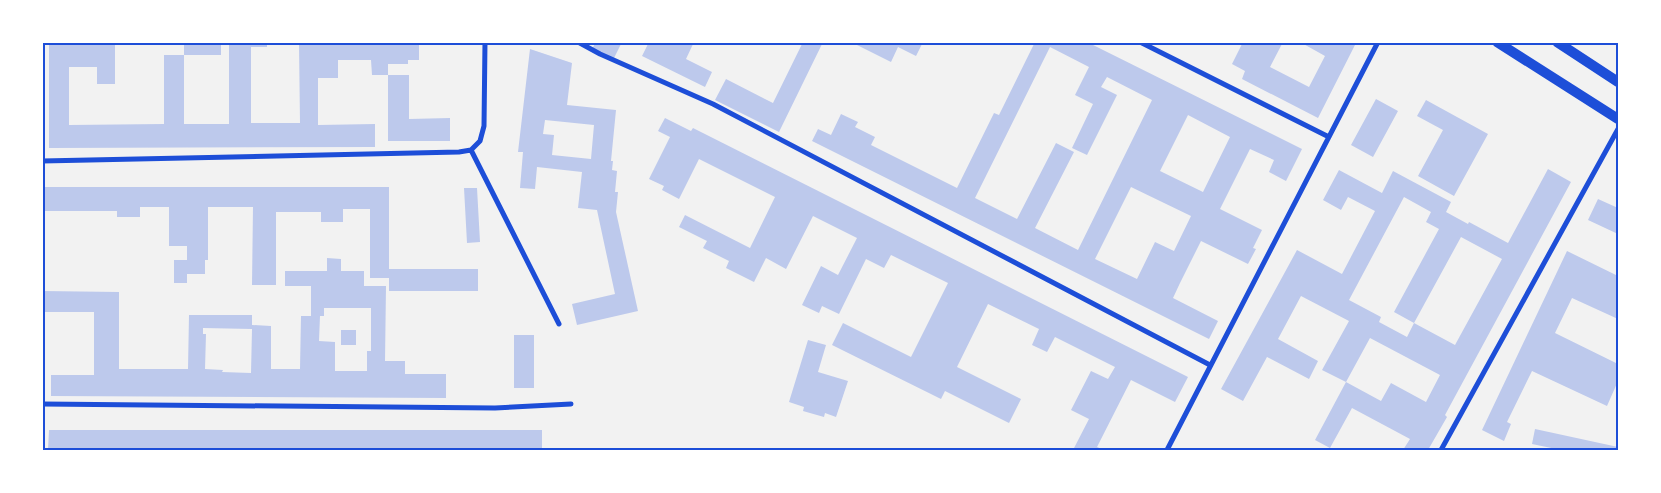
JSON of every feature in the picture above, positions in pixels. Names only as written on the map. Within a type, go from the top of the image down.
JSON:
[{"type":"main road","points":[[1497,42],[1618,119]]},
{"type":"main road","points":[[1557,42],[1618,82]]},
{"type":"street","points":[[42,161],[459,152],[471,150],[480,141],[484,126],[485,42]]},
{"type":"street","points":[[578,42],[600,54],[713,104],[1210,365]]},
{"type":"street","points":[[1140,42],[1329,137]]},
{"type":"street","points":[[1166,450],[1378,42]]},
{"type":"street","points":[[1441,450],[1618,129]]},
{"type":"street","points":[[471,150],[559,324]]},
{"type":"street","points":[[42,404],[495,408],[571,404]]},
{"type":"building","points":[[184,42],[221,42],[221,55],[184,55]]},
{"type":"building","points":[[267,42],[267,47],[251,47],[251,123],[300,123],[299,44],[318,44],[318,42],[419,42],[419,60],[408,60],[408,64],[388,64],[388,75],[372,75],[371,60],[338,60],[338,78],[318,78],[318,125],[375,124],[375,147],[49,148],[49,43],[115,43],[115,84],[97,84],[97,67],[69,67],[69,125],[164,124],[164,55],[184,55],[184,124],[229,124],[229,43]]},
{"type":"building","points":[[596,42],[622,42],[613,60],[592,49]]},
{"type":"building","points":[[649,42],[694,42],[686,59],[712,72],[705,87],[642,56]]},
{"type":"building","points":[[803,42],[823,42],[779,132],[715,100],[726,79],[773,103]]},
{"type":"building","points":[[851,42],[923,42],[916,56],[898,47],[891,62]]},
{"type":"building","points":[[1035,42],[1087,42],[1302,149],[1286,181],[1269,172],[1274,160],[1250,149],[1220,209],[1262,230],[1253,248],[1256,249],[1248,264],[1201,241],[1180,283],[1173,298],[1218,321],[1209,339],[812,141],[818,129],[831,135],[841,114],[858,122],[855,127],[875,137],[871,145],[957,188],[994,113],[999,115]],"holes":[[[1050,47],[1089,67],[1075,95],[1093,104],[1072,148],[1087,155],[1117,95],[1101,87],[1107,77],[1152,100],[1078,250],[1035,228],[1074,152],[1056,143],[1017,219],[975,198]],[[1188,115],[1230,137],[1203,192],[1160,171]],[[1131,187],[1191,216],[1174,251],[1155,242],[1137,279],[1095,259]]]},
{"type":"building","points":[[1243,42],[1283,42],[1270,67],[1309,87],[1325,56],[1300,42],[1356,43],[1318,118],[1242,79],[1245,71],[1232,64]]},
{"type":"building","points":[[530,49],[572,63],[567,105],[616,110],[611,161],[613,161],[612,170],[617,171],[615,192],[618,192],[616,212],[638,311],[577,325],[572,304],[615,294],[597,210],[578,208],[582,172],[537,167],[535,189],[520,188],[523,152],[518,152]],"holes":[[[545,120],[594,125],[591,159],[552,155],[554,135],[543,134]]]},
{"type":"building","points":[[388,75],[409,75],[409,119],[450,118],[450,141],[388,141]]},
{"type":"building","points":[[1376,99],[1398,111],[1373,157],[1351,145]]},
{"type":"building","points":[[1426,100],[1488,134],[1454,196],[1418,176],[1443,130],[1417,116]]},
{"type":"building","points":[[665,118],[691,131],[693,128],[1188,377],[1175,402],[1131,380],[1097,447],[1104,450],[1073,450],[1089,419],[1071,410],[1091,371],[1108,379],[1115,367],[1055,337],[1047,352],[1032,345],[1039,329],[988,304],[957,367],[1021,399],[1009,423],[945,391],[941,399],[832,345],[843,323],[911,357],[948,283],[891,255],[884,268],[866,259],[839,314],[822,306],[819,313],[802,305],[821,266],[838,275],[857,238],[813,216],[786,269],[766,258],[754,282],[726,268],[729,261],[703,248],[707,241],[679,227],[685,215],[750,248],[775,197],[699,159],[679,199],[662,190],[664,186],[649,179],[670,137],[658,131]]},
{"type":"building","points":[[1548,169],[1571,182],[1428,450],[1403,450],[1410,439],[1352,408],[1330,448],[1315,440],[1346,382],[1322,370],[1349,321],[1301,296],[1278,339],[1318,361],[1309,379],[1267,357],[1243,401],[1221,389],[1297,250],[1342,274],[1375,211],[1348,197],[1341,210],[1323,200],[1339,170],[1382,193],[1393,171],[1451,202],[1446,212],[1508,243]],"holes":[[[1404,197],[1431,212],[1426,222],[1439,229],[1394,312],[1414,323],[1407,337],[1379,322],[1381,317],[1349,300]],[[1461,237],[1502,259],[1455,345],[1414,323]],[[1370,338],[1440,375],[1426,402],[1391,383],[1381,401],[1346,382]]]},
{"type":"building","points":[[42,187],[389,187],[389,269],[478,269],[478,291],[389,291],[389,278],[370,278],[370,209],[343,209],[343,222],[321,222],[321,212],[276,212],[276,285],[252,285],[253,207],[208,207],[208,260],[205,260],[205,274],[187,274],[187,283],[174,283],[174,260],[187,260],[187,246],[169,246],[169,207],[140,207],[140,217],[117,217],[117,211],[42,211]]},
{"type":"building","points":[[464,188],[477,188],[480,242],[467,243]]},
{"type":"building","points":[[1598,199],[1618,208],[1618,234],[1588,220]]},
{"type":"building","points":[[1567,251],[1618,276],[1618,319],[1572,298],[1555,333],[1618,364],[1618,381],[1607,406],[1532,371],[1507,422],[1511,424],[1504,441],[1482,430]]},
{"type":"building","points":[[327,258],[341,259],[341,271],[364,271],[364,286],[386,286],[385,361],[405,361],[405,374],[446,374],[446,398],[51,396],[51,375],[94,375],[94,312],[42,312],[42,291],[119,292],[119,369],[188,369],[189,315],[252,315],[252,325],[271,326],[271,369],[300,369],[301,316],[311,316],[311,286],[285,286],[285,271],[327,271]],"holes":[[[324,308],[371,308],[371,351],[367,351],[367,371],[335,371],[335,342],[319,341],[320,316],[324,316]],[[203,328],[252,329],[251,373],[222,372],[223,370],[205,369],[206,334],[203,334]]]},
{"type":"building","points":[[341,330],[356,330],[356,345],[341,345]]},
{"type":"building","points":[[514,335],[534,335],[534,388],[514,388]]},
{"type":"building","points":[[808,340],[826,345],[818,372],[848,381],[836,417],[825,413],[824,417],[803,411],[804,407],[789,402]]},
{"type":"building","points":[[1535,429],[1618,447],[1618,450],[1561,450],[1532,444]]},
{"type":"building","points":[[49,430],[542,430],[542,450],[48,450]]}]
